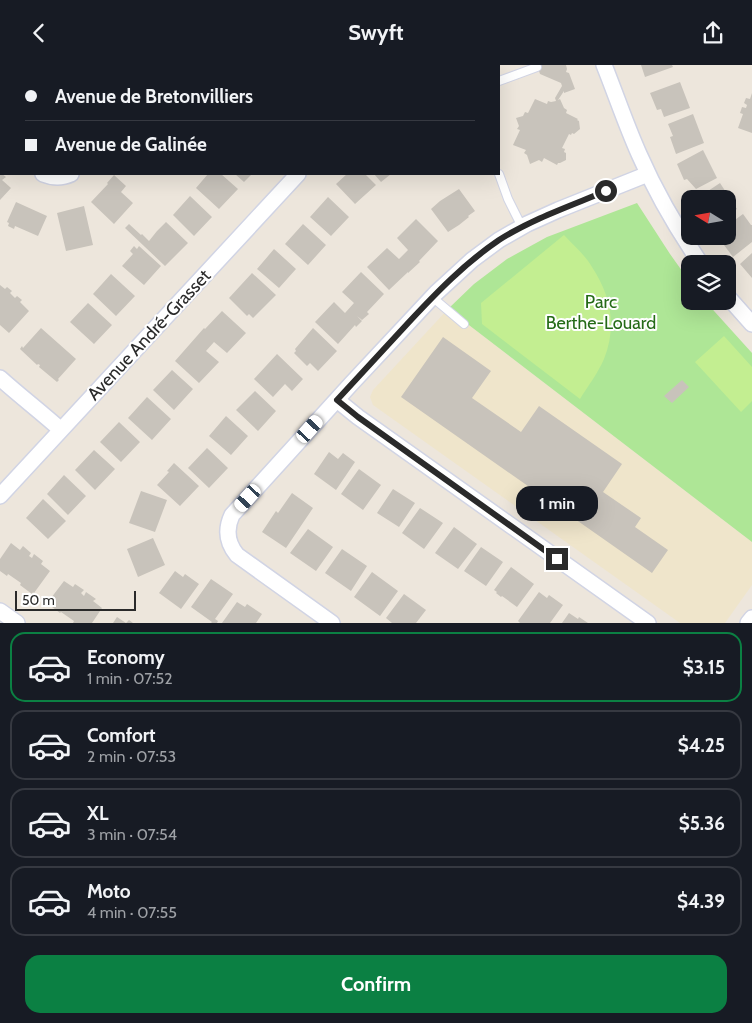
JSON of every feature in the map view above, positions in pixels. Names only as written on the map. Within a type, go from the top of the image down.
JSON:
[{"type":"street","points":[[604,65],[648,174],[665,208],[696,255]]},
{"type":"street","points":[[332,623],[237,555],[230,546],[228,536],[230,520],[236,511],[459,270],[522,227],[550,213],[648,174]]},
{"type":"street","points":[[47,175],[55,177],[68,175]]},
{"type":"street","name":"Avenue André-Grasset","points":[[0,496],[297,175]]},
{"type":"street","points":[[736,306],[752,324]]},
{"type":"street","points":[[0,378],[61,430]]},
{"type":"street","points":[[337,400],[366,423],[648,623]]},
{"type":"street","points":[[0,611],[17,623]]},
{"type":"street","points":[[748,623],[752,618]]},
{"type":"lane","points":[[500,81],[537,67]]},
{"type":"lane","points":[[499,175],[508,199],[522,227]]},
{"type":"lane","points":[[432,297],[464,323]]},
{"type":"shaded area","points":[[448,309],[752,542],[752,585],[725,623],[680,623],[373,405],[370,397],[373,390]]},
{"type":"green space","name":"Parc Berthe-Louard","points":[[637,203],[681,269],[681,310],[713,310],[752,353],[752,542],[448,309],[474,284],[507,259],[547,237]]},
{"type":"green space","points":[[564,235],[583,255],[599,278],[608,300],[610,312],[610,335],[604,359],[580,399],[482,324],[481,303]]},
{"type":"green space","points":[[724,336],[752,367],[752,401],[741,412],[695,362]]},
{"type":"building","points":[[537,65],[566,65],[566,72],[569,73],[575,89],[564,93],[564,91],[558,100],[560,99],[567,110],[566,113],[578,119],[580,129],[574,134],[569,134],[562,148],[565,149],[566,160],[557,165],[544,158],[542,162],[539,160],[530,164],[527,155],[524,153],[526,150],[513,145],[520,130],[517,129],[519,126],[516,118],[523,116],[525,112],[528,113],[535,99],[547,104],[548,101],[556,101],[555,98],[562,86],[561,83],[540,74]]},
{"type":"building","points":[[641,65],[672,65],[673,67],[645,77]]},
{"type":"building","points":[[680,82],[690,108],[664,117],[661,109],[657,110],[650,93]]},
{"type":"building","points":[[752,93],[752,133],[738,128],[743,114],[740,113],[742,107],[746,108],[747,105],[744,103],[746,98],[750,99]]},
{"type":"building","points":[[693,114],[704,143],[676,154],[670,137],[673,136],[668,124]]},
{"type":"building","points":[[703,150],[717,178],[696,189],[687,179],[684,180],[677,164]]},
{"type":"building","points":[[0,175],[3,175],[6,177],[2,180],[11,188],[0,200]]},
{"type":"building","points":[[114,175],[126,186],[121,192],[133,203],[114,224],[91,202]]},
{"type":"building","points":[[207,175],[222,175],[238,189],[219,209],[196,188]]},
{"type":"building","points":[[236,175],[251,175],[244,182]]},
{"type":"building","points":[[346,175],[366,175],[376,185],[355,204],[336,184]]},
{"type":"building","points":[[375,175],[390,175],[381,182]]},
{"type":"building","points":[[720,183],[725,190],[710,190]]},
{"type":"building","points":[[459,189],[475,211],[448,232],[431,209]]},
{"type":"building","points":[[190,196],[212,217],[194,236],[173,215]]},
{"type":"building","points":[[328,197],[349,217],[331,236],[310,217]]},
{"type":"building","points":[[16,202],[47,216],[38,236],[15,226],[14,229],[8,226],[9,223],[7,222]]},
{"type":"building","points":[[84,206],[93,245],[66,251],[57,213]]},
{"type":"building","points":[[743,214],[752,225],[752,242],[736,255],[732,255],[724,245],[736,245],[736,219]]},
{"type":"building","points":[[416,219],[438,241],[420,262],[389,290],[367,267],[387,248],[399,259],[408,250],[397,238]]},
{"type":"building","points":[[166,222],[188,243],[165,266],[125,228],[129,224],[149,241]]},
{"type":"building","points":[[303,224],[326,245],[308,265],[285,244]]},
{"type":"building","points":[[134,246],[137,249],[139,246],[161,266],[144,285],[122,266],[133,254],[130,251]]},
{"type":"building","points":[[274,249],[296,269],[279,288],[257,269]]},
{"type":"building","points":[[752,253],[752,278],[740,264]]},
{"type":"building","points":[[361,272],[384,294],[362,320],[357,316],[362,321],[356,327],[355,325],[338,344],[315,322],[334,302],[345,313],[354,303],[342,292]]},
{"type":"building","points":[[252,273],[276,295],[253,318],[249,314],[247,316],[229,298]]},
{"type":"building","points":[[111,274],[135,296],[116,316],[93,294]]},
{"type":"building","points":[[0,285],[12,291],[10,293],[15,298],[17,296],[22,300],[20,302],[29,311],[9,333],[0,325]]},
{"type":"building","points":[[88,303],[112,325],[94,344],[70,322]]},
{"type":"building","points":[[222,311],[246,333],[227,353],[214,342],[206,351],[219,362],[199,383],[175,361]]},
{"type":"building","points":[[41,328],[76,359],[57,382],[20,349]]},
{"type":"building","points":[[313,328],[337,351],[318,371],[310,363],[307,366],[294,353],[295,349]]},
{"type":"building","points":[[443,337],[491,371],[472,398],[521,432],[539,406],[622,464],[603,492],[641,518],[635,527],[668,550],[652,573],[401,397]]},
{"type":"building","points":[[277,354],[303,379],[292,391],[285,384],[273,397],[254,379]]},
{"type":"building","points":[[172,370],[193,389],[174,410],[153,390]]},
{"type":"building","points":[[682,380],[689,387],[672,403],[664,396]]},
{"type":"building","points":[[255,391],[276,411],[258,431],[236,410]]},
{"type":"building","points":[[147,397],[171,419],[152,440],[128,418]]},
{"type":"building","points":[[226,416],[248,436],[231,455],[209,436]]},
{"type":"building","points":[[119,422],[140,442],[121,462],[100,442]]},
{"type":"building","points":[[207,448],[228,468],[209,488],[188,468]]},
{"type":"building","points":[[94,450],[115,469],[95,490],[75,470]]},
{"type":"building","points":[[329,452],[338,459],[343,453],[355,462],[336,490],[314,474]]},
{"type":"building","points":[[174,463],[199,486],[180,506],[157,485],[169,472],[167,471]]},
{"type":"building","points":[[359,469],[381,485],[363,510],[341,494]]},
{"type":"building","points":[[64,475],[86,496],[68,515],[47,494]]},
{"type":"building","points":[[393,489],[415,503],[399,527],[377,513]]},
{"type":"building","points":[[141,491],[167,500],[155,532],[129,523]]},
{"type":"building","points":[[292,493],[313,508],[286,548],[262,532],[276,511],[278,513]]},
{"type":"building","points":[[43,499],[66,521],[48,539],[26,518]]},
{"type":"building","points":[[420,508],[443,523],[424,549],[402,533]]},
{"type":"building","points":[[454,527],[477,544],[458,569],[435,553]]},
{"type":"building","points":[[308,529],[333,547],[316,571],[290,553]]},
{"type":"building","points":[[153,538],[165,565],[138,577],[127,549]]},
{"type":"building","points":[[11,543],[20,550],[23,546],[31,553],[29,556],[32,558],[34,554],[43,561],[41,564],[50,571],[32,594],[20,585],[21,583],[0,571],[0,559]]},
{"type":"building","points":[[481,547],[503,562],[486,586],[464,571]]},
{"type":"building","points":[[342,549],[367,566],[351,591],[325,573]]},
{"type":"building","points":[[511,567],[534,584],[517,607],[494,590]]},
{"type":"building","points":[[175,571],[183,577],[185,574],[199,584],[181,609],[159,593]]},
{"type":"building","points":[[372,572],[398,591],[380,616],[354,597]]},
{"type":"building","points":[[211,579],[233,594],[215,619],[218,621],[217,623],[211,623],[191,607]]},
{"type":"building","points":[[64,581],[73,587],[75,584],[84,590],[81,593],[84,596],[86,592],[96,599],[93,601],[102,608],[92,623],[73,623],[74,621],[48,604]]},
{"type":"building","points":[[539,592],[547,598],[549,595],[563,605],[550,623],[520,623],[518,621]]},
{"type":"building","points":[[404,594],[426,610],[416,623],[392,623],[386,618]]},
{"type":"building","points":[[237,602],[245,607],[247,604],[262,614],[256,623],[222,623]]},
{"type":"building","points":[[569,613],[578,619],[579,617],[588,623],[562,623]]},
{"type":"building","points":[[117,617],[126,623],[113,623]]},
{"type":"route","points":[[557,559],[337,400],[459,270],[513,232],[542,217],[606,191]]}]
